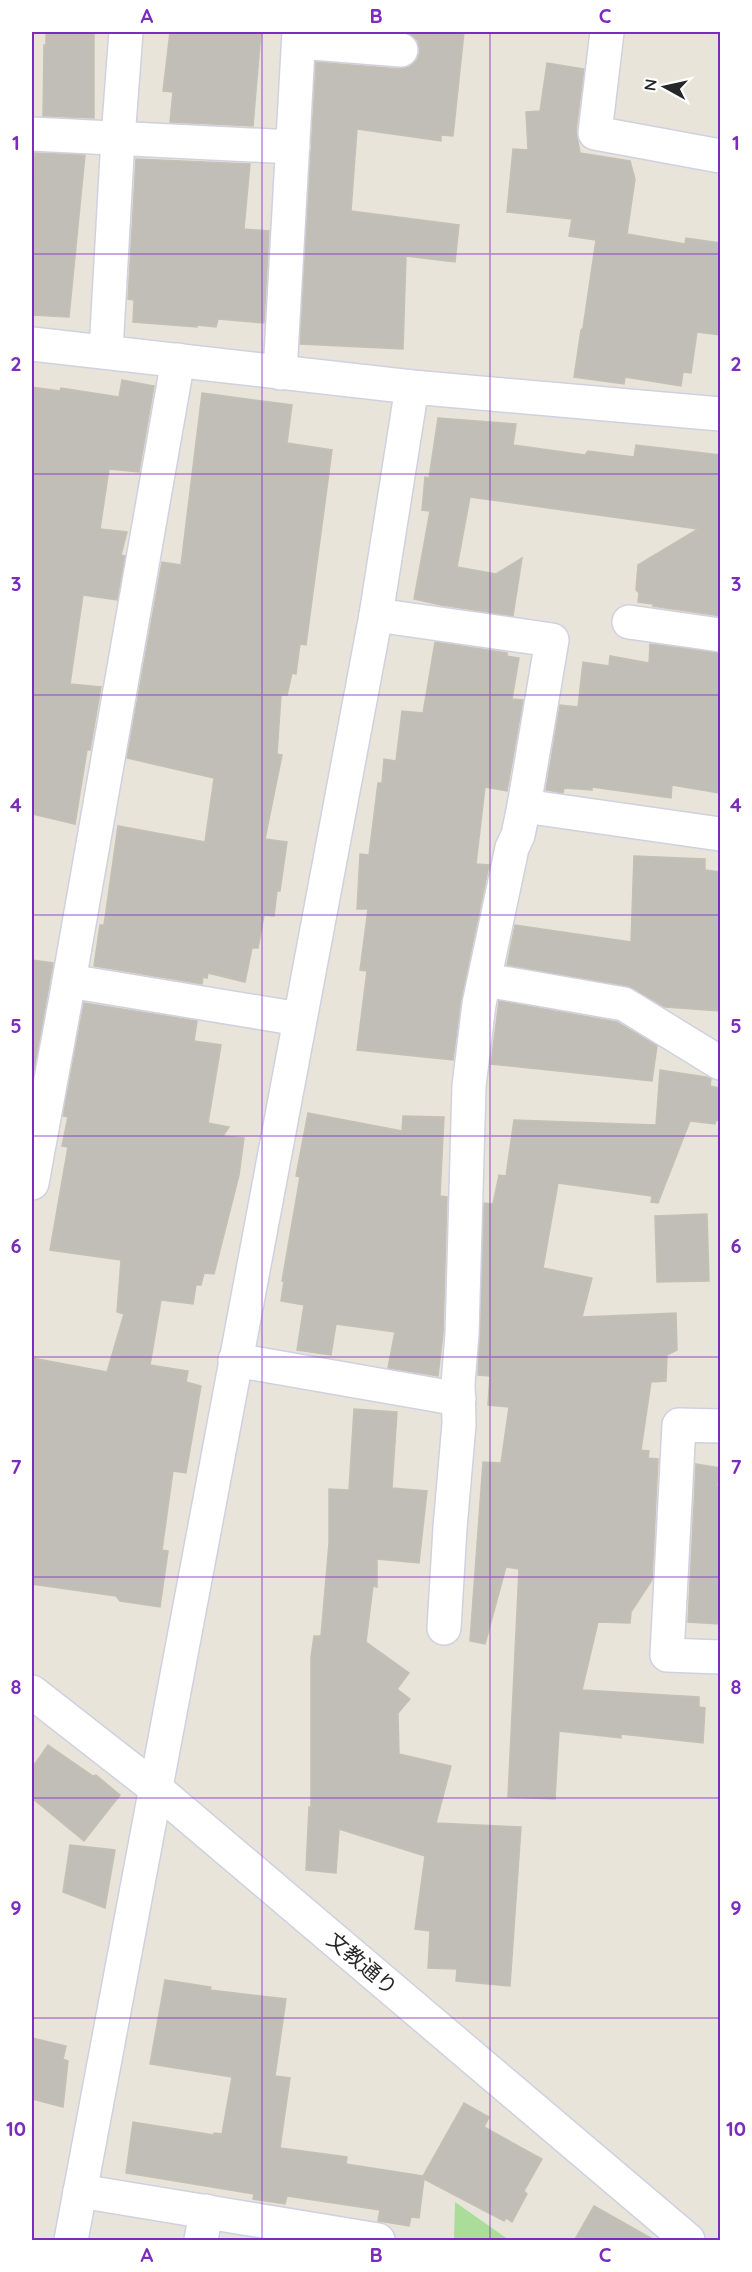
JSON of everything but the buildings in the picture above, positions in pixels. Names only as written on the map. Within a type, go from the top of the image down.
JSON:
[{"type":"street","points":[[106,351],[126,32]]},
{"type":"street","points":[[607,32],[595,133],[720,156]]},
{"type":"street","points":[[280,373],[299,37],[401,50]]},
{"type":"street","points":[[32,134],[292,147]]},
{"type":"street","points":[[32,344],[412,387],[720,414]]},
{"type":"street","points":[[32,1183],[178,360]]},
{"type":"street","points":[[71,2241],[376,615],[412,387]]},
{"type":"street","points":[[376,615],[552,640],[524,806],[518,835],[512,848],[480,1004],[469,1086],[466,1235],[458,1384],[459,1424],[444,1628]]},
{"type":"street","points":[[629,622],[720,635]]},
{"type":"street","points":[[524,806],[720,834]]},
{"type":"street","points":[[486,980],[624,1004],[720,1063]]},
{"type":"street","points":[[69,981],[299,1019]]},
{"type":"street","points":[[236,1360],[459,1399]]},
{"type":"street","points":[[720,1426],[679,1425],[667,1655],[720,1658]]},
{"type":"street","name":"文教通り","points":[[32,1692],[155,1788],[688,2241]]},
{"type":"street","points":[[80,2191],[203,2226],[378,2241]]},
{"type":"green space","points":[[455,2202],[509,2240],[454,2240]]}]
